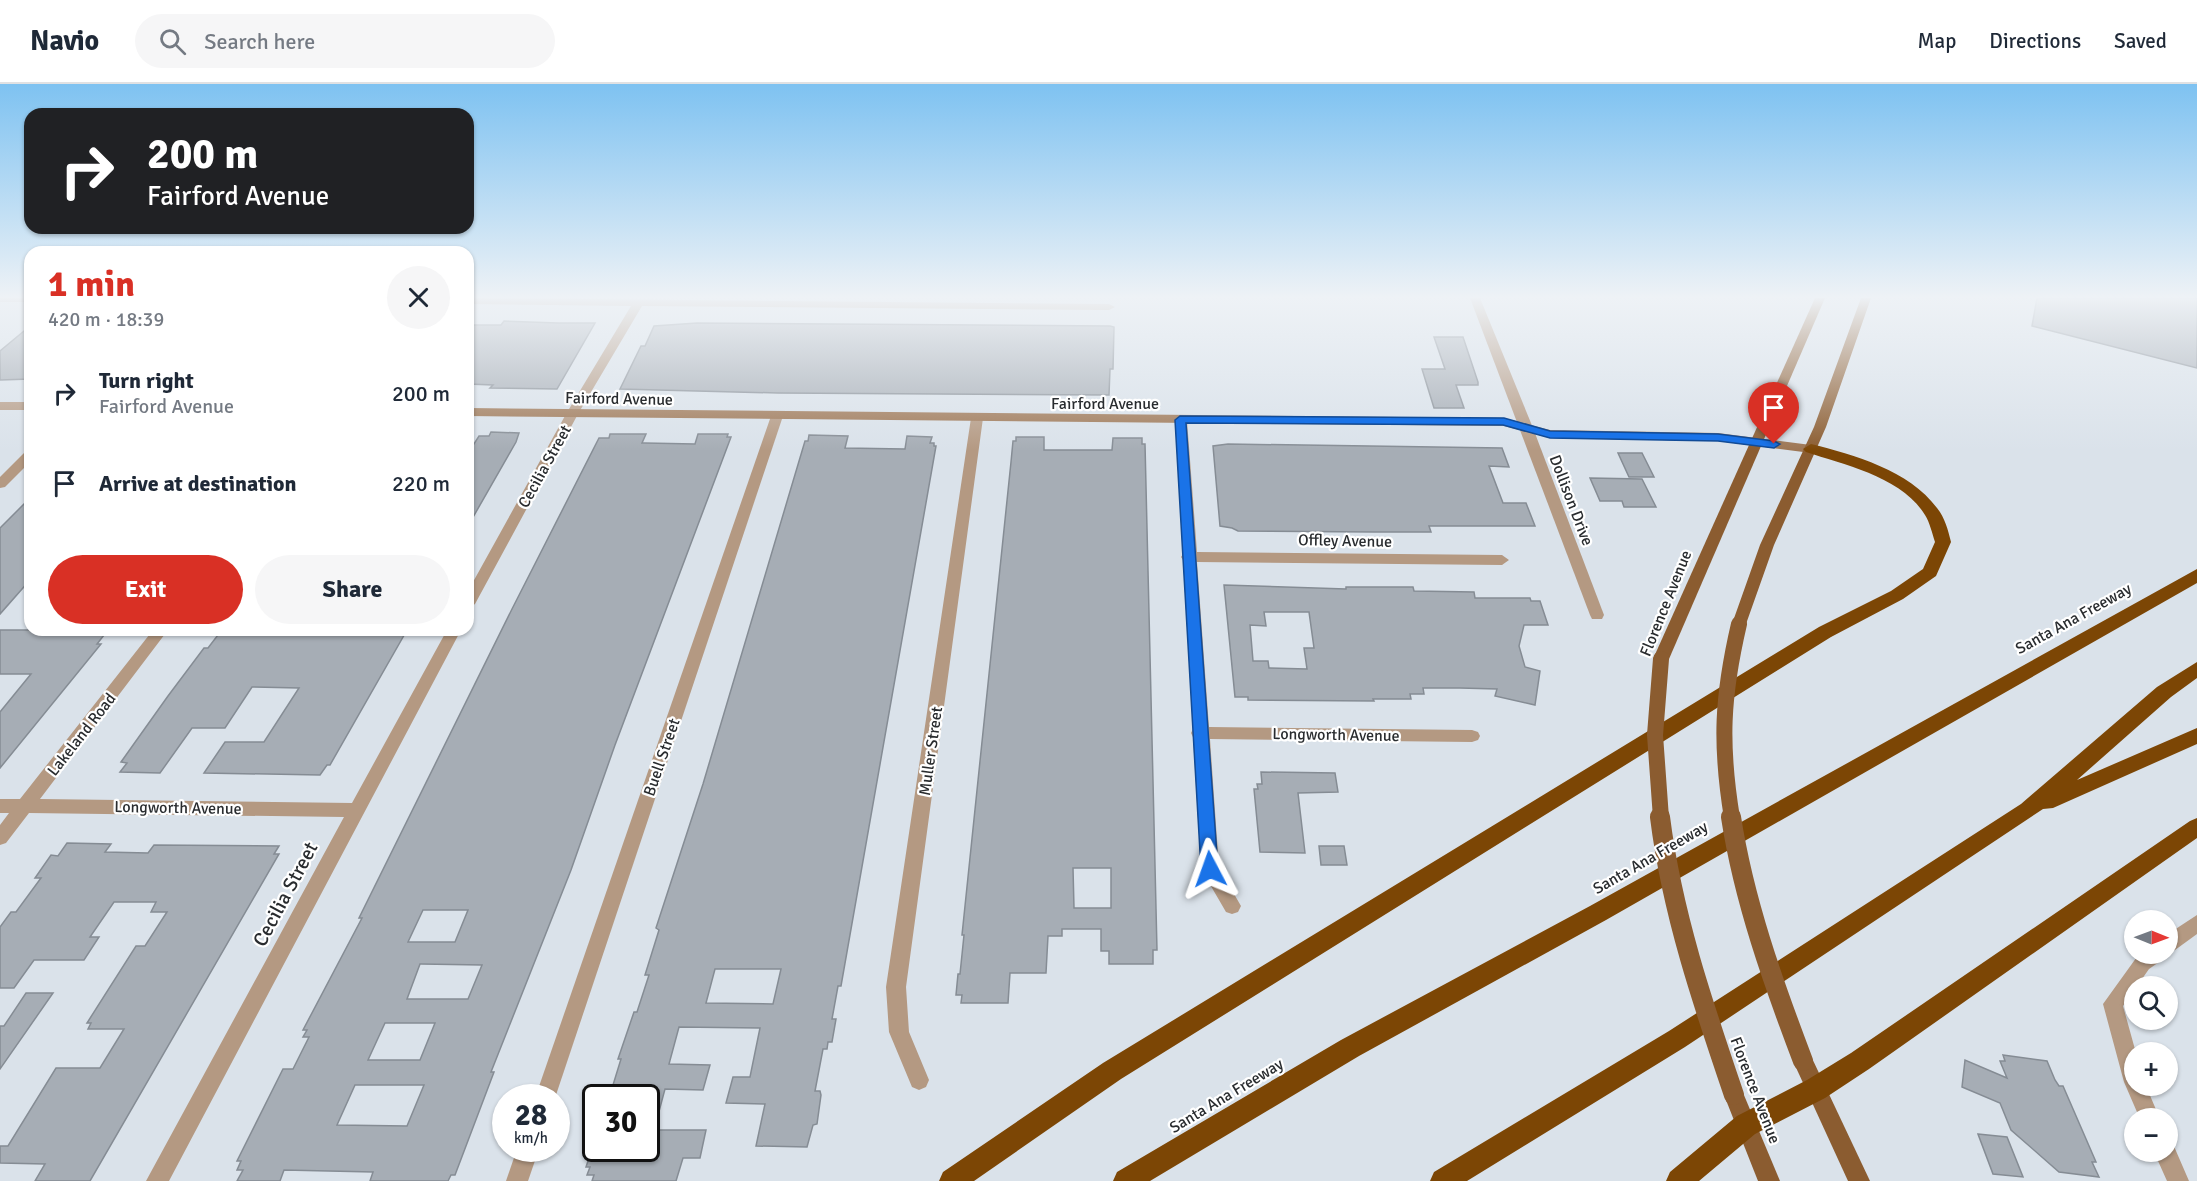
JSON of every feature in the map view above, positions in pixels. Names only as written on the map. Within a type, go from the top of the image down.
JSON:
[{"type":"highway","points":[[952,1181],[1112,1071],[1591,775],[1825,633],[1896,595],[1930,572],[1943,542],[1931,512],[1907,487],[1853,462],[1811,449]]},
{"type":"highway","name":"Santa Ana Freeway","points":[[1126,1181],[1350,1048],[1598,913],[2197,575]]},
{"type":"highway","points":[[1443,1181],[1677,1039],[2028,810],[2164,692],[2197,669]]},
{"type":"highway","points":[[2028,810],[2197,736]]},
{"type":"highway","points":[[1679,1181],[1746,1125],[1816,1089],[2197,827]]},
{"type":"main road","name":"Florence Avenue","points":[[1769,1181],[1734,1095],[1699,995],[1685,945],[1659,814],[1655,744],[1661,659],[1797,349]]},
{"type":"main road","points":[[1847,349],[1811,449],[1767,546],[1739,624],[1731,661],[1723,732],[1734,845],[1750,913],[1768,971],[1803,1061],[1858,1181]]},
{"type":"street","name":"Cecilia Street","points":[[474,593],[610,349]]},
{"type":"street","name":"Dollison Drive","points":[[1495,349],[1597,615]]},
{"type":"street","points":[[0,406],[24,406]]},
{"type":"street","name":"Fairford Avenue","points":[[474,412],[1504,422],[1550,434],[1718,437],[1811,449]]},
{"type":"street","name":"Buell Street","points":[[550,1084],[777,416]]},
{"type":"street","name":"Muller Street","points":[[919,1080],[899,1032],[896,987],[977,418]]},
{"type":"street","points":[[1180,420],[1199,733],[1210,869],[1232,906]]},
{"type":"street","points":[[0,484],[24,461]]},
{"type":"street","name":"Offley Avenue","points":[[1188,556],[1502,560]]},
{"type":"street","name":"Lakeland Road","points":[[0,838],[156,636]]},
{"type":"street","name":"Cecilia Street","points":[[157,1181],[451,636]]},
{"type":"street","name":"Longworth Avenue","points":[[1199,733],[1472,736]]},
{"type":"street","name":"Longworth Avenue","points":[[0,806],[356,810]]},
{"type":"street","points":[[2178,936],[2197,922]]},
{"type":"street","points":[[2124,1044],[2113,1004],[2141,964]]},
{"type":"street","points":[[517,1181],[524,1162]]},
{"type":"street","points":[[2169,1162],[2178,1181]]},
{"type":"building","points":[[24,349],[24,379],[0,380],[0,351]]},
{"type":"building","points":[[474,349],[580,349],[557,389],[490,388],[493,385],[474,384]]},
{"type":"building","points":[[639,349],[1113,349],[1109,395],[778,393],[620,389]]},
{"type":"building","points":[[1438,349],[1467,349],[1478,385],[1456,385],[1464,408],[1434,408],[1422,369],[1445,369]]},
{"type":"building","points":[[2123,349],[2197,349],[2197,368]]},
{"type":"building","points":[[491,432],[519,433],[474,516],[474,444],[479,436],[489,436]]},
{"type":"building","points":[[610,434],[646,434],[642,443],[695,444],[698,434],[728,434],[727,437],[731,437],[615,745],[571,870],[491,1072],[494,1072],[455,1175],[451,1175],[448,1181],[370,1181],[373,1172],[284,1170],[280,1181],[237,1181],[243,1170],[237,1170],[241,1161],[237,1161],[283,1069],[293,1069],[309,1037],[303,1037],[307,1030],[303,1030],[362,918],[359,918],[512,609],[599,438],[609,438]],"holes":[[[423,910],[468,910],[455,942],[408,942]],[[420,964],[482,965],[468,999],[407,999]],[[385,1023],[435,1023],[420,1060],[368,1060]],[[355,1085],[424,1085],[407,1126],[337,1125]]]},
{"type":"building","points":[[809,435],[848,436],[845,448],[905,449],[907,436],[932,437],[930,443],[936,446],[841,986],[838,986],[832,1019],[836,1019],[832,1042],[828,1042],[827,1049],[823,1049],[815,1091],[820,1091],[821,1095],[817,1124],[813,1125],[807,1147],[756,1146],[765,1104],[726,1103],[733,1077],[750,1077],[760,1028],[679,1027],[669,1064],[710,1065],[703,1090],[665,1089],[660,1108],[660,1084],[613,1084],[621,1059],[618,1059],[649,975],[645,975],[659,930],[656,928],[703,784],[805,441],[808,441]],"holes":[[[715,969],[781,969],[773,1004],[706,1003]]]},
{"type":"building","points":[[1016,437],[1044,437],[1044,450],[1112,450],[1113,438],[1142,438],[1142,444],[1145,444],[1157,950],[1153,950],[1153,964],[1109,964],[1109,951],[1101,951],[1101,929],[1062,929],[1062,936],[1048,936],[1046,973],[1010,973],[1008,1003],[961,1003],[962,995],[956,995],[958,974],[960,974],[964,935],[962,935],[1013,441],[1016,441]],"holes":[[[1073,868],[1111,868],[1111,908],[1074,908]]]},
{"type":"building","points":[[1228,444],[1502,448],[1509,467],[1489,466],[1503,503],[1526,503],[1535,526],[1429,526],[1431,532],[1238,531],[1220,526],[1213,446]]},
{"type":"building","points":[[1618,453],[1642,453],[1654,477],[1629,477]]},
{"type":"building","points":[[1590,478],[1642,479],[1656,507],[1624,507],[1622,501],[1600,501]]},
{"type":"building","points":[[24,504],[24,587],[0,614],[0,528]]},
{"type":"building","points":[[1224,585],[1346,589],[1346,587],[1413,587],[1414,591],[1474,592],[1475,598],[1530,598],[1531,601],[1540,601],[1548,625],[1524,625],[1519,646],[1525,667],[1540,671],[1535,705],[1495,696],[1497,689],[1460,688],[1423,688],[1424,694],[1410,694],[1411,699],[1373,699],[1374,701],[1248,700],[1248,697],[1235,697]],"holes":[[[1264,612],[1309,612],[1314,648],[1304,648],[1307,669],[1269,668],[1268,661],[1253,661],[1250,625],[1266,626]]]},
{"type":"building","points":[[0,630],[24,630],[24,636],[103,636],[97,644],[101,644],[0,768],[0,712],[31,674],[0,674]]},
{"type":"building","points":[[217,636],[404,636],[330,765],[327,765],[320,775],[204,773],[225,742],[264,742],[299,688],[252,687],[225,728],[192,728],[160,773],[120,772],[127,763],[121,762],[204,648],[208,648]]},
{"type":"building","points":[[1261,772],[1335,773],[1338,792],[1298,793],[1305,853],[1260,852],[1254,789],[1258,789],[1257,784],[1262,784]]},
{"type":"building","points":[[67,843],[111,844],[105,852],[148,853],[154,845],[279,846],[274,854],[279,854],[90,1181],[35,1181],[45,1164],[0,1163],[0,1146],[8,1146],[56,1068],[100,1068],[124,1029],[88,1029],[91,1023],[87,1023],[136,946],[145,946],[167,912],[151,912],[156,902],[114,902],[90,937],[99,937],[84,960],[34,960],[14,988],[0,988],[0,927],[11,912],[16,912],[41,878],[35,878],[51,855],[58,856]]},
{"type":"building","points":[[1319,846],[1344,846],[1347,865],[1321,865]]},
{"type":"building","points":[[26,993],[53,993],[0,1069],[0,1026],[4,1026]]},
{"type":"building","points":[[2003,1055],[2047,1061],[2055,1080],[2059,1086],[2063,1086],[2096,1162],[2092,1162],[2099,1177],[2059,1172],[2011,1130],[2000,1103],[1962,1087],[1965,1060],[2007,1078],[2000,1061],[2005,1061]]},
{"type":"building","points":[[660,1130],[706,1130],[700,1158],[683,1158],[676,1181],[592,1181],[594,1175],[587,1175],[590,1167],[586,1167],[588,1162],[660,1162]]},
{"type":"building","points":[[1978,1134],[2007,1137],[2023,1177],[1993,1174]]},
{"type":"route","points":[[1210,869],[1199,733],[1180,420],[1504,422],[1550,434],[1718,437],[1774,444]]}]
